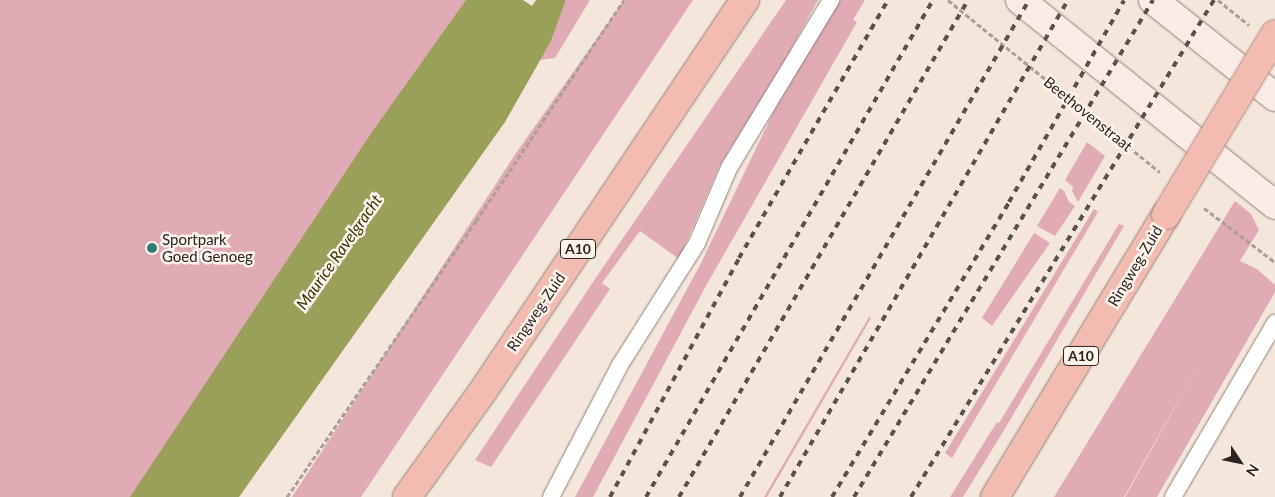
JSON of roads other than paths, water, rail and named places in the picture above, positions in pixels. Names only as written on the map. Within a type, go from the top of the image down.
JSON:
[{"type":"highway","name":"Ringweg-Zuid","points":[[408,497],[482,392],[745,0]]},
{"type":"highway","name":"Ringweg-Zuid","points":[[995,497],[1275,34]]},
{"type":"main road","points":[[1020,0],[1275,205]]},
{"type":"main road","points":[[1153,0],[1275,97]]},
{"type":"lane","points":[[550,497],[620,365],[697,243],[730,168],[831,0]]},
{"type":"lane","points":[[1173,497],[1275,323]]},
{"type":"water","name":"Maurice Ravelgracht","points":[[466,0],[523,0],[532,6],[536,0],[566,0],[551,41],[505,122],[239,497],[130,497],[372,132]]},
{"type":"railway","points":[[610,497],[739,258],[888,0]]},
{"type":"railway","points":[[646,497],[933,0]]},
{"type":"railway","points":[[679,497],[968,0]]},
{"type":"railway","points":[[740,497],[1029,0]]},
{"type":"railway","points":[[780,497],[1068,0]]},
{"type":"railway","points":[[832,497],[1009,202],[1124,0]]},
{"type":"railway","points":[[854,497],[1153,0]]},
{"type":"railway","points":[[911,497],[1214,0]]},
{"type":"place","name":"Sportpark Goed Genoeg","points":[[152,248]]}]
